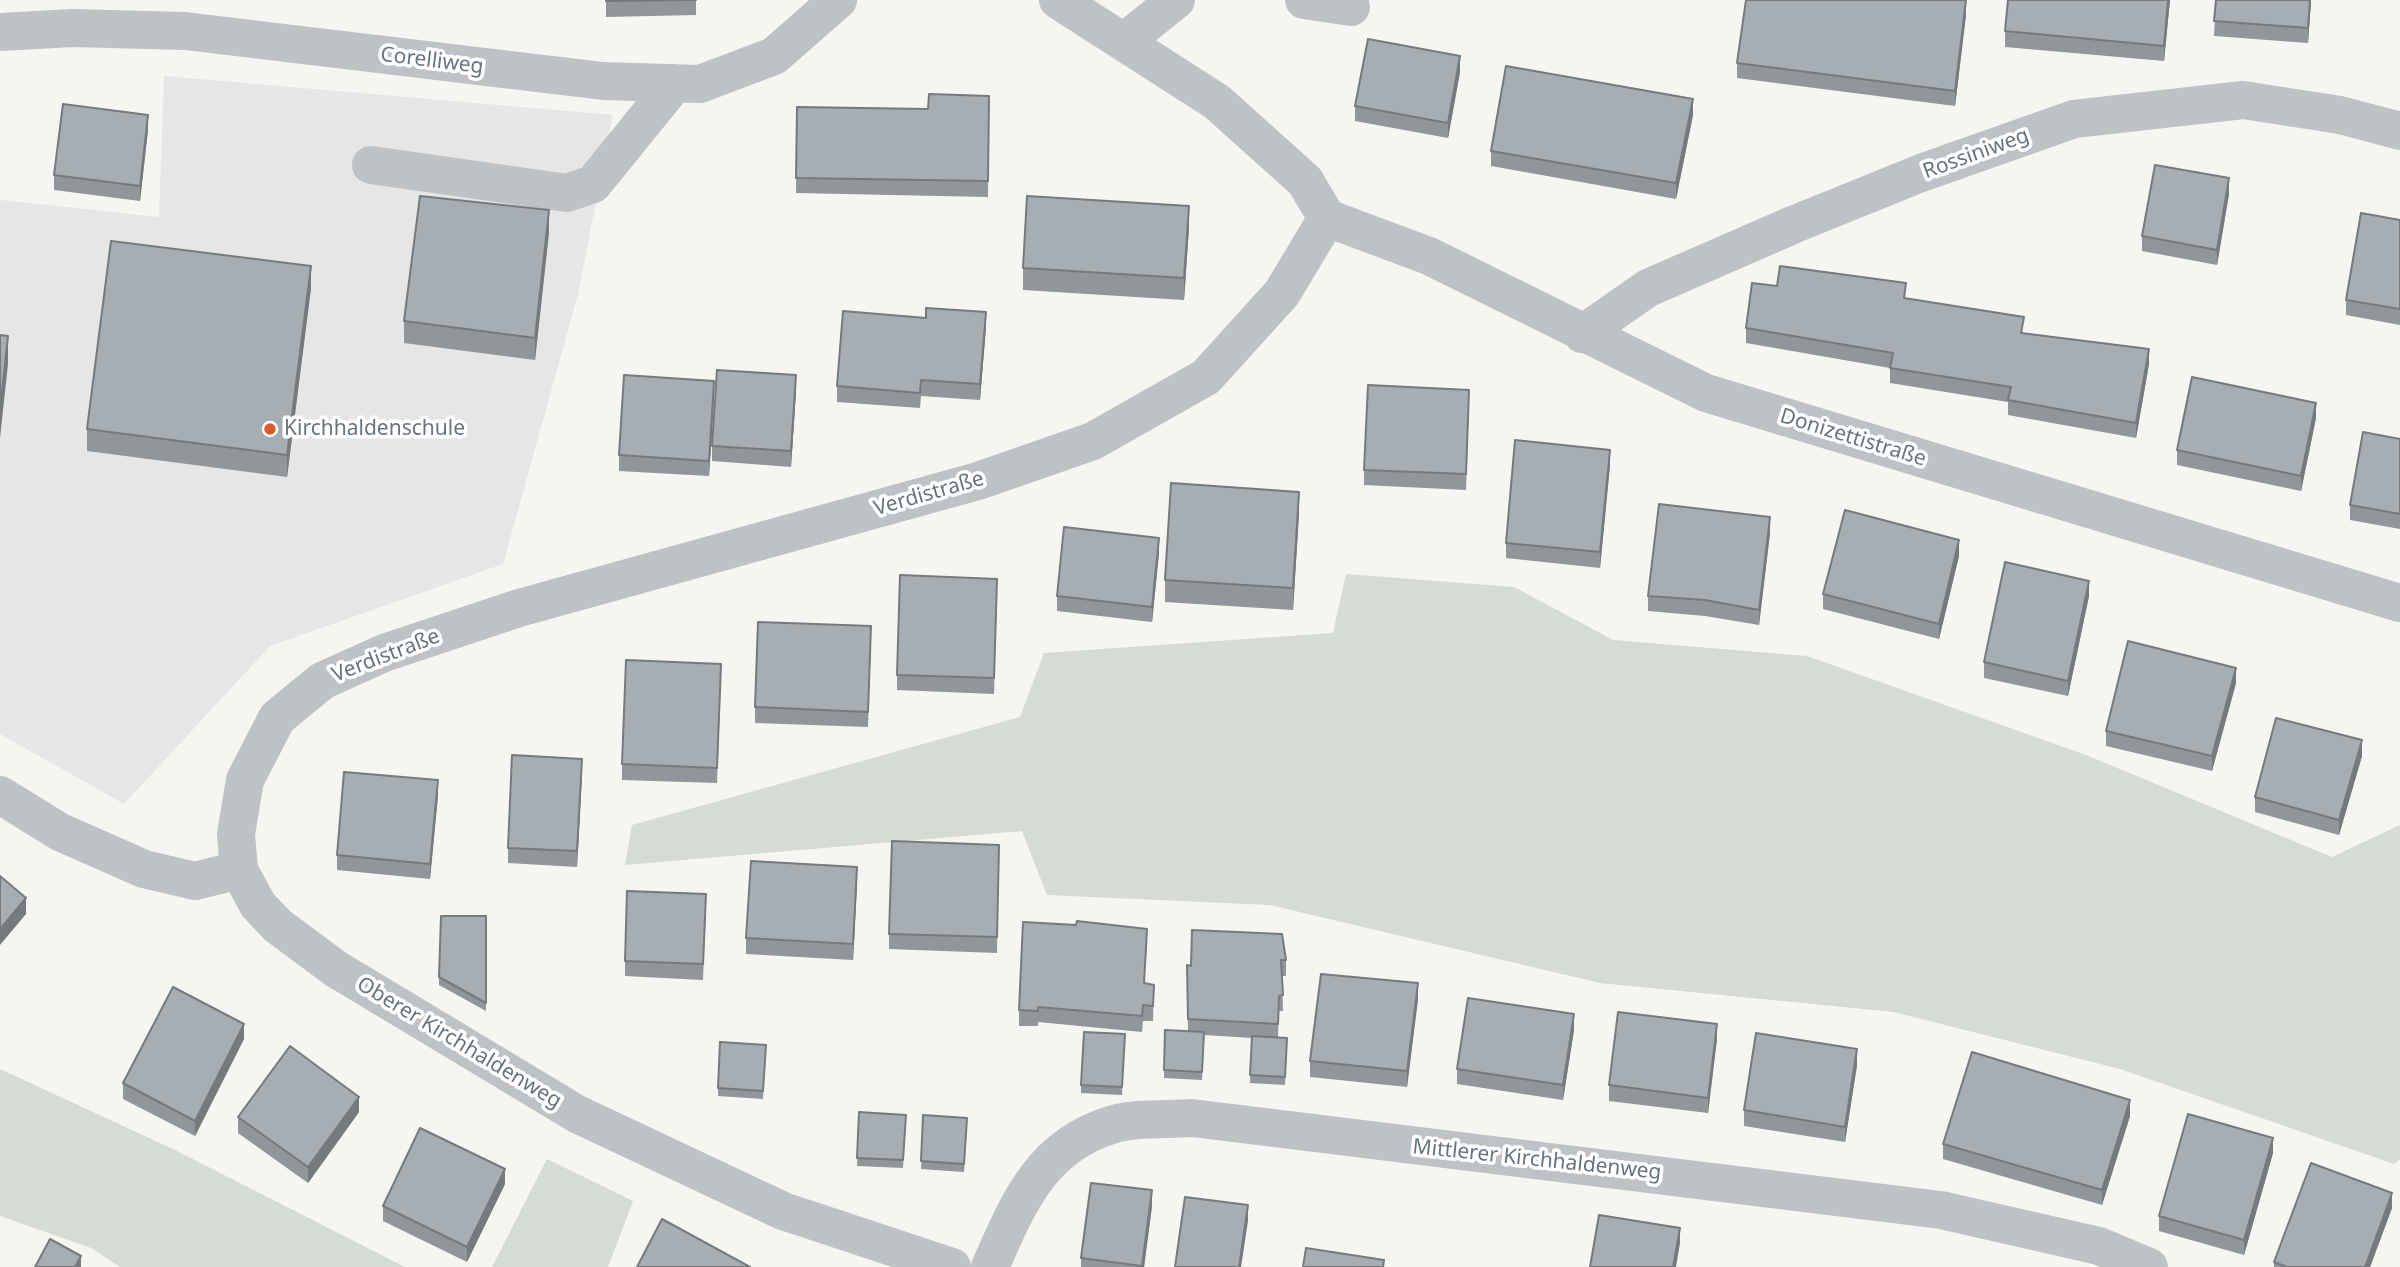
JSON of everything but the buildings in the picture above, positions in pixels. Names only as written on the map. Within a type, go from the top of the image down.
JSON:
[{"type":"street","name":"Corelliweg","points":[[0,32],[73,28],[186,31],[603,81],[700,84],[774,56],[838,0]]},
{"type":"street","points":[[1058,0],[1217,102],[1305,181],[1327,218]]},
{"type":"street","points":[[1125,41],[1176,0]]},
{"type":"street","points":[[1304,0],[1351,7]]},
{"type":"street","points":[[371,165],[568,193],[593,184],[675,83]]},
{"type":"street","name":"Rossiniweg","points":[[1582,334],[1648,288],[1795,224],[1921,173],[2074,120],[2243,100],[2340,115],[2400,131]]},
{"type":"street","name":"Donizettistraße","points":[[1327,218],[1429,256],[1706,393],[2400,603]]},
{"type":"street","name":"Verdistraße","points":[[239,870],[236,834],[245,780],[277,718],[322,681],[384,653],[519,608],[978,481],[1093,441],[1206,377],[1282,293],[1327,218]]},
{"type":"street","points":[[0,795],[60,832],[144,869],[195,880],[239,870]]},
{"type":"street","name":"Oberer Kirchhaldenweg","points":[[239,870],[258,905],[278,926],[327,962],[577,1114],[783,1211],[952,1267]]},
{"type":"street","name":"Mittlerer Kirchhaldenweg","points":[[990,1267],[1018,1204],[1057,1152],[1112,1124],[1192,1118],[1941,1210],[2099,1246],[2149,1267]]},
{"type":"shaded area","name":"Kirchhaldenschule","points":[[164,76],[613,115],[578,294],[503,564],[270,646],[124,804],[0,734],[0,200],[159,217]]},
{"type":"shaded area","points":[[1346,574],[1514,587],[1613,640],[1807,656],[2086,755],[2332,857],[2400,825],[2400,1159],[2394,1164],[2120,1069],[1894,1012],[1600,983],[1270,905],[1047,895],[1022,831],[625,865],[632,825],[1020,717],[1044,653],[1333,633]]},
{"type":"shaded area","points":[[0,1069],[175,1150],[405,1267],[120,1267],[91,1248],[0,1216]]},
{"type":"shaded area","points":[[547,1159],[633,1201],[608,1267],[492,1267]]},
{"type":"place","name":"Kirchhaldenschule","points":[[270,429]]}]
